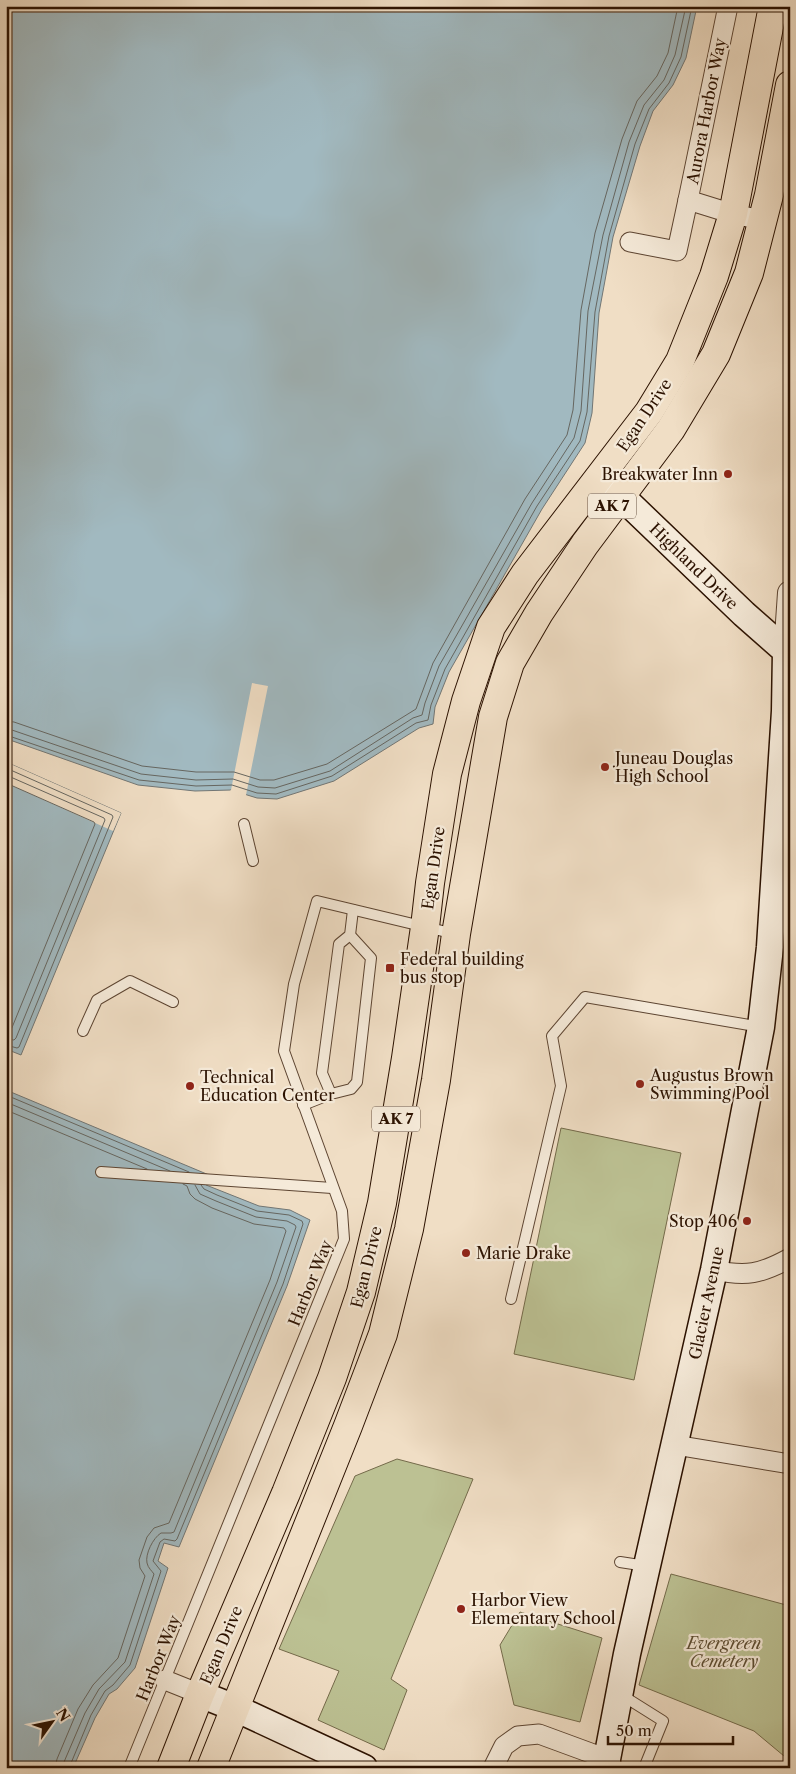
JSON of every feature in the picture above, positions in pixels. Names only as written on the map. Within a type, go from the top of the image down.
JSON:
[{"type":"highway","name":"Egan Drive","points":[[171,1768],[332,1378],[361,1292],[382,1202],[406,1058],[426,927],[430,883],[448,774],[466,701],[491,628],[525,574],[648,412],[680,361],[714,276],[733,214],[773,6]]},
{"type":"highway","name":"Egan Drive","points":[[211,1768],[383,1334],[410,1229],[436,1080],[456,934],[493,718],[510,663],[539,613],[584,544],[671,429],[716,354],[749,273],[790,85]]},
{"type":"main road","name":"Highland Drive","points":[[601,476],[744,614],[788,651]]},
{"type":"main road","name":"Glacier Avenue","points":[[612,1765],[619,1694],[714,1270],[761,1027],[770,947],[788,651]]},
{"type":"main road","points":[[200,1694],[235,1708],[364,1768]]},
{"type":"street","name":"Aurora Harbor Way","points":[[728,6],[688,200],[733,214],[762,220]]},
{"type":"street","points":[[630,242],[677,251],[688,200]]},
{"type":"street","name":"Glacier Avenue","points":[[788,651],[790,593]]},
{"type":"street","points":[[714,1270],[736,1275],[759,1272],[790,1258]]},
{"type":"street","points":[[675,1445],[790,1464]]},
{"type":"street","points":[[164,1680],[200,1694]]},
{"type":"street","points":[[493,1768],[504,1746],[518,1736],[539,1734],[612,1765]]},
{"type":"lane","points":[[244,824],[253,860]]},
{"type":"lane","name":"Harbor Way","points":[[129,1768],[344,1239],[342,1211],[332,1188],[284,1051],[294,984],[318,902],[456,934]]},
{"type":"lane","points":[[331,1094],[322,1073],[339,944],[350,935],[353,910]]},
{"type":"lane","points":[[303,1105],[331,1094],[351,1090],[357,1082],[372,958],[350,935]]},
{"type":"lane","points":[[83,1031],[97,1000],[130,981],[173,1002]]},
{"type":"lane","points":[[511,1299],[561,1086],[552,1036],[585,997],[761,1027]]},
{"type":"lane","points":[[101,1172],[332,1188]]},
{"type":"lane","points":[[620,1562],[647,1566]]},
{"type":"lane","points":[[619,1694],[663,1721],[644,1768]]},
{"type":"green space","points":[[561,1128],[681,1153],[634,1380],[514,1354]]},
{"type":"green space","points":[[397,1459],[473,1479],[391,1679],[407,1690],[384,1750],[318,1720],[339,1671],[279,1649],[355,1476]]},
{"type":"green space","name":"Evergreen Cemetery","points":[[671,1574],[790,1606],[790,1761],[754,1731],[639,1685]]},
{"type":"green space","points":[[520,1612],[602,1638],[580,1722],[514,1705],[500,1645]]},
{"type":"water","points":[[6,6],[697,6],[686,58],[673,85],[653,111],[640,146],[613,237],[599,313],[592,413],[585,443],[542,509],[449,672],[435,707],[433,724],[419,728],[334,781],[277,799],[257,798],[231,790],[195,791],[138,785],[7,739],[6,737]]},
{"type":"water","points":[[6,762],[121,813],[21,1055],[6,1049]]},
{"type":"water","points":[[6,1090],[209,1175],[206,1185],[259,1206],[290,1210],[310,1220],[287,1286],[179,1547],[164,1543],[158,1561],[168,1568],[135,1668],[117,1689],[109,1694],[95,1718],[73,1768],[6,1768]]},
{"type":"pier","points":[[252,683],[268,686],[246,795],[247,798],[228,793],[231,790]]},
{"type":"pier","points":[[6,762],[121,813],[113,831],[6,783]]},
{"type":"place","name":"Breakwater Inn","points":[[728,474]]},
{"type":"place","name":"Juneau Douglas High School","points":[[605,767]]},
{"type":"place","name":"Federal building bus stop","points":[[390,968]]},
{"type":"place","name":"Augustus Brown Swimming Pool","points":[[640,1084]]},
{"type":"place","name":"Technical Education Center","points":[[190,1086]]},
{"type":"place","name":"Stop 406","points":[[747,1221]]},
{"type":"place","name":"Marie Drake","points":[[466,1253]]},
{"type":"place","name":"Harbor View Elementary School","points":[[461,1609]]}]
